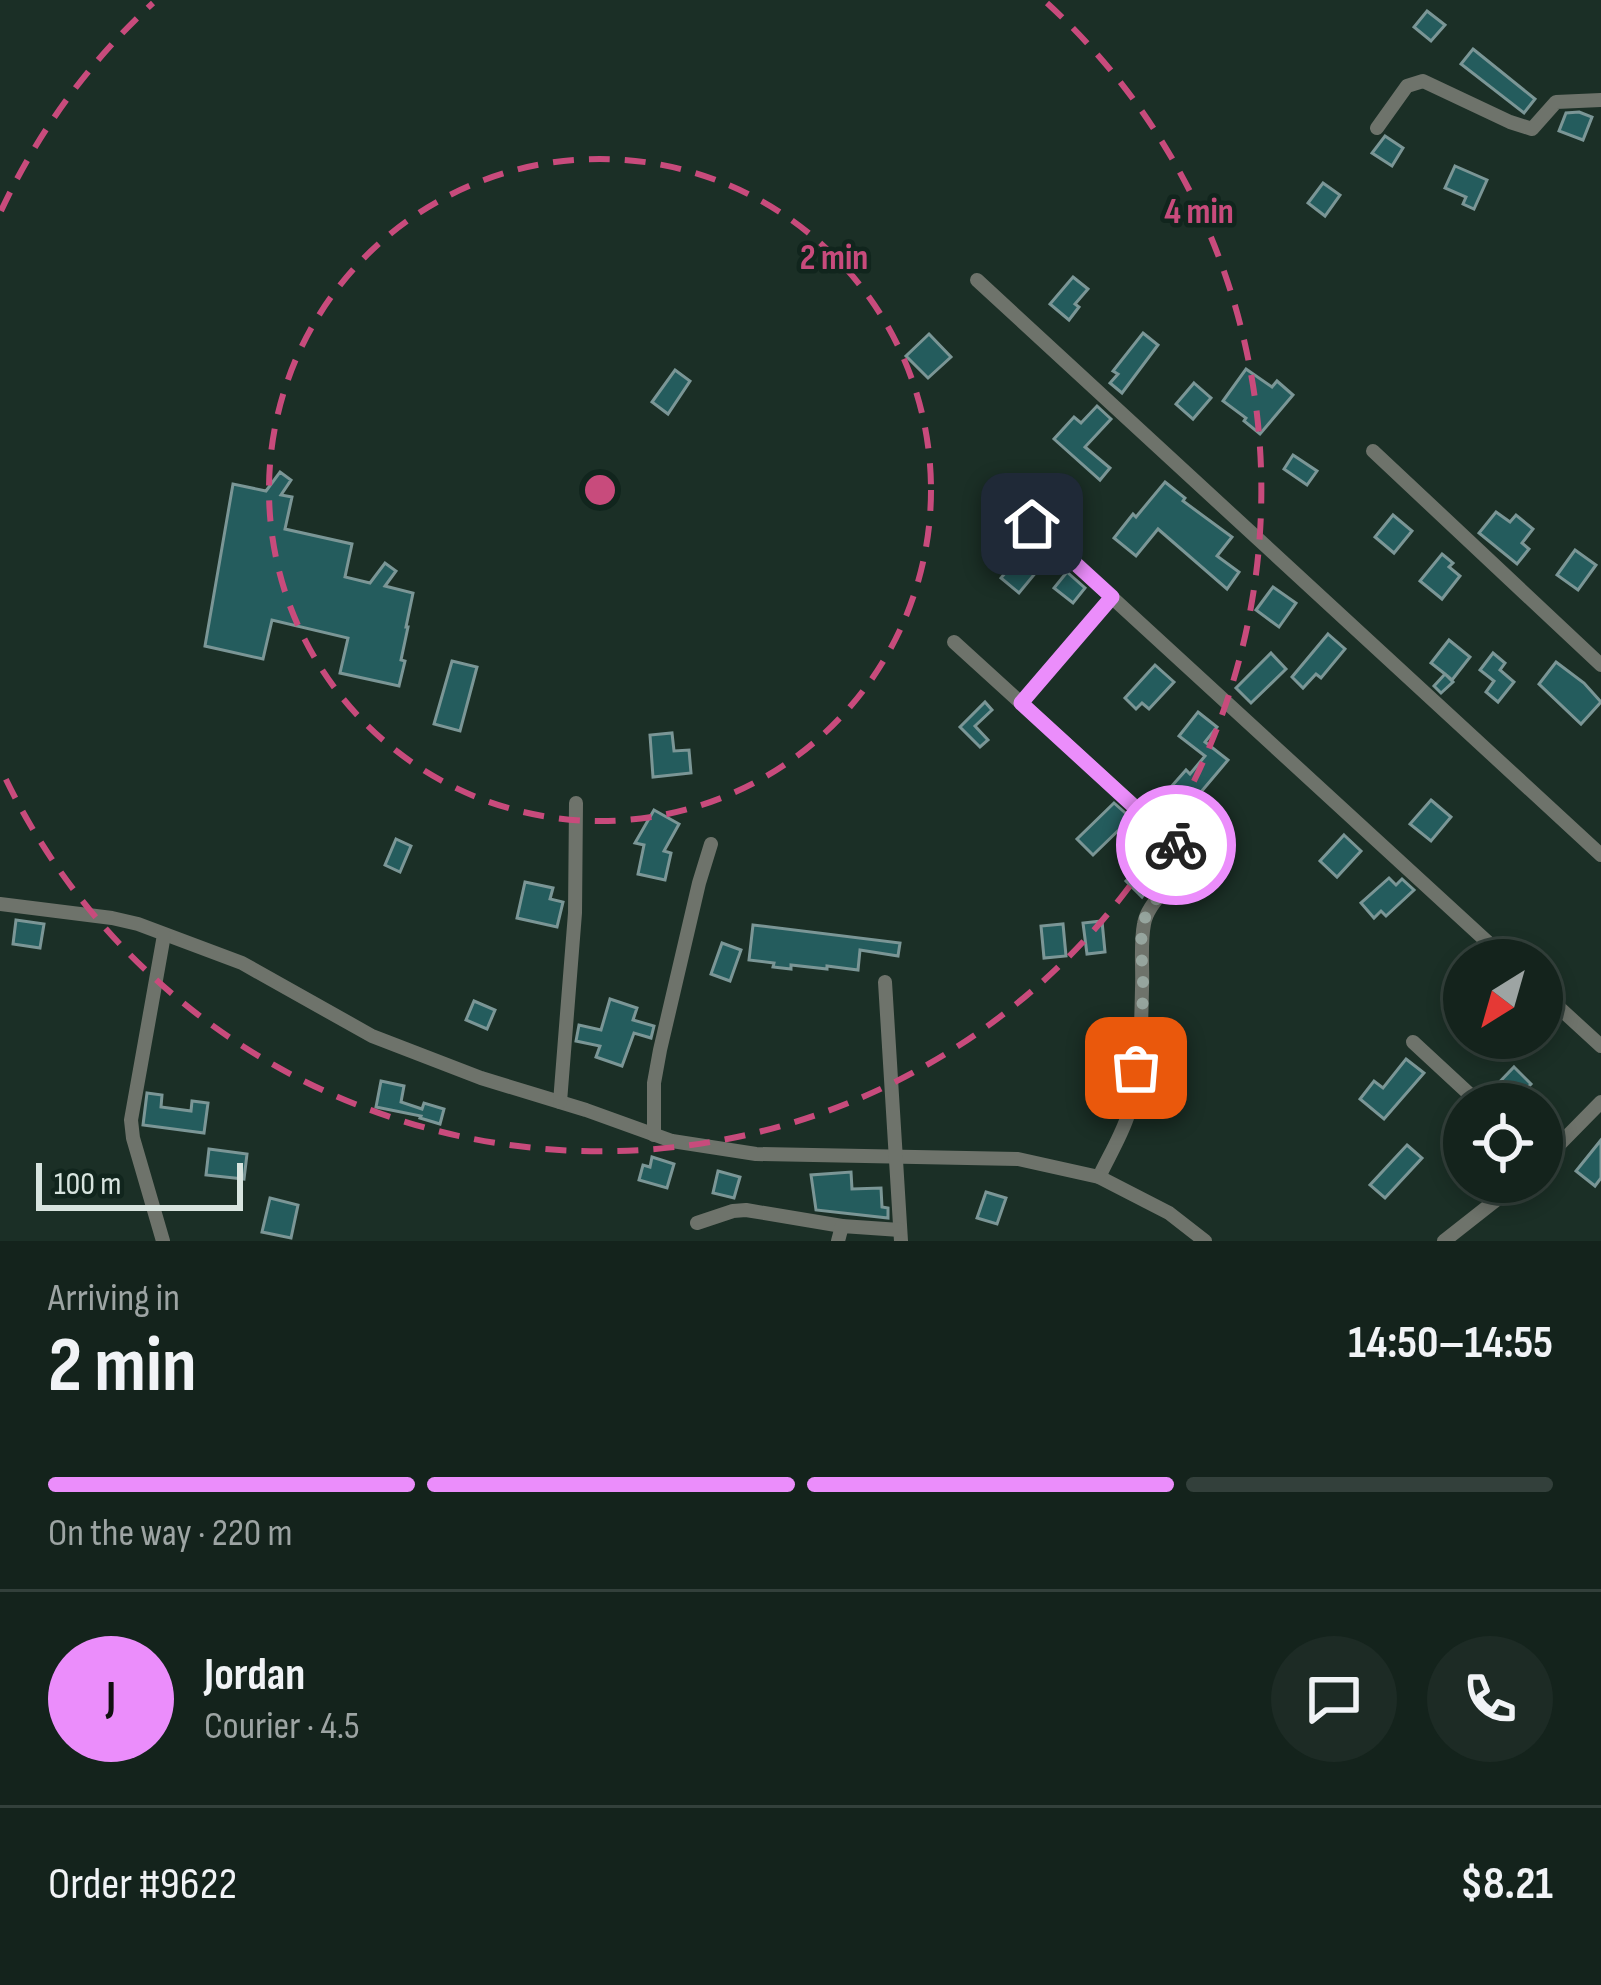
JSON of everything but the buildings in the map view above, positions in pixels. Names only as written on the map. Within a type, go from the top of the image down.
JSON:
[{"type":"street","points":[[1377,128],[1414,82],[1423,81],[1532,129],[1556,102],[1601,100]]},
{"type":"street","points":[[977,280],[1601,855]]},
{"type":"street","points":[[1373,451],[1601,665]]},
{"type":"street","points":[[1032,524],[1484,939]]},
{"type":"street","points":[[1021,703],[1112,597]]},
{"type":"street","points":[[954,642],[1180,851],[1178,871],[1146,914],[1133,1096],[1099,1177]]},
{"type":"street","points":[[560,1102],[575,913],[576,803]]},
{"type":"street","points":[[654,1135],[654,1083],[660,1050],[711,844]]},
{"type":"street","points":[[0,904],[112,918],[164,935],[242,963],[372,1036],[672,1142],[756,1154],[1018,1159],[1099,1177],[1169,1213],[1205,1241]]},
{"type":"street","points":[[164,935],[131,1120],[164,1241]]},
{"type":"street","points":[[698,1223],[746,1210],[840,1233],[900,1236],[885,982]]},
{"type":"street","points":[[1563,1011],[1601,1046]]},
{"type":"street","points":[[1413,1042],[1457,1083]]},
{"type":"street","points":[[1563,1141],[1601,1102]]},
{"type":"street","points":[[1444,1241],[1492,1203]]},
{"type":"way so far","points":[[1136,1068],[1143,928],[1146,914],[1178,871],[1176,845]]},
{"type":"route","points":[[1032,524],[1112,597],[1021,703],[1176,845]]}]
